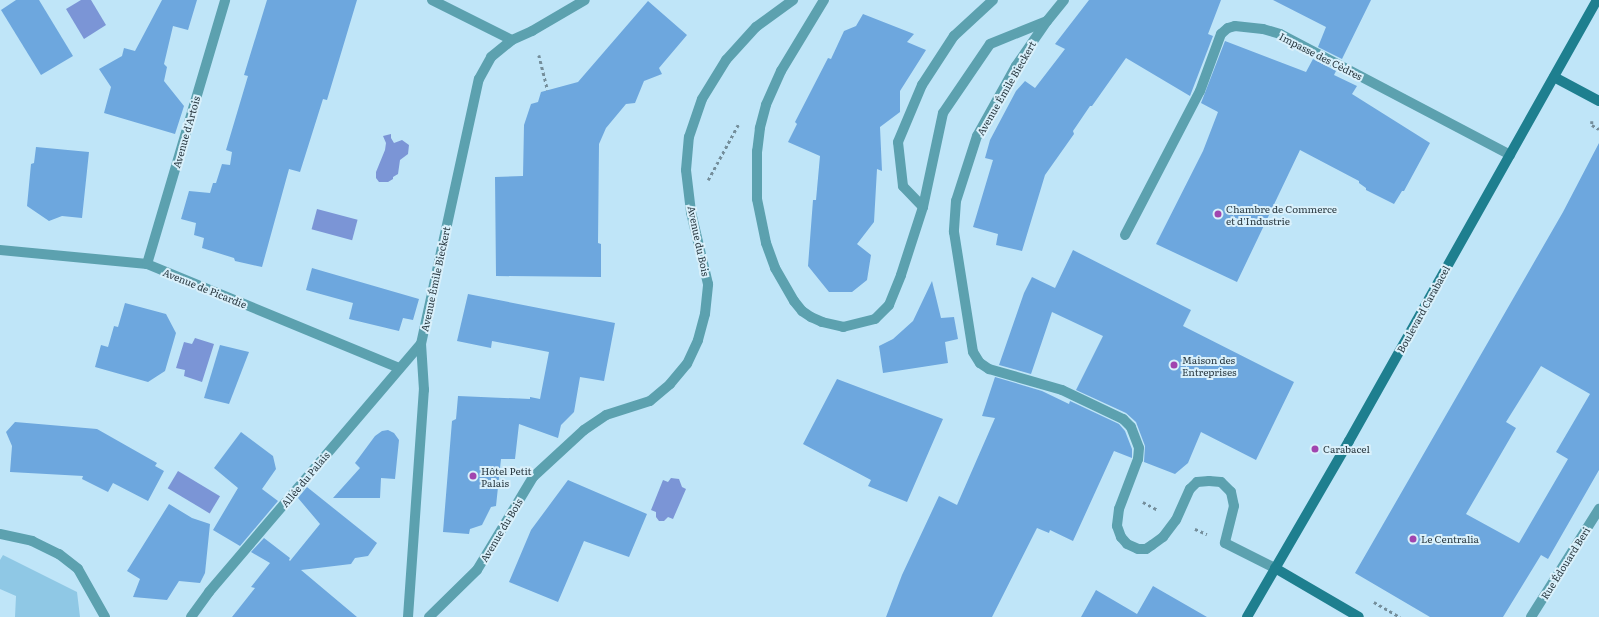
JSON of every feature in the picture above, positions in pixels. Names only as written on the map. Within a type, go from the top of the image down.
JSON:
[{"type":"main road","name":"Boulevard Carabacel","points":[[1247,617],[1349,441],[1597,0]]},
{"type":"main road","points":[[1554,77],[1599,101]]},
{"type":"main road","points":[[1275,568],[1359,617]]},
{"type":"street","name":"Avenue d'Artois","points":[[147,264],[224,0]]},
{"type":"street","points":[[432,0],[512,40]]},
{"type":"street","name":"Avenue Émile Bieckert","points":[[408,617],[424,390],[421,344],[479,79],[491,57],[512,40],[532,31],[585,0]]},
{"type":"street","name":"Avenue du Bois","points":[[429,617],[477,570],[533,477],[584,430],[606,415],[650,401],[670,384],[687,364],[698,340],[705,314],[708,284],[691,212],[686,170],[689,138],[702,99],[726,60],[756,27],[793,0]]},
{"type":"street","name":"Avenue Émile Bieckert","points":[[824,0],[781,71],[766,105],[760,128],[757,151],[757,199],[766,243],[775,268],[786,290],[802,311],[822,322],[843,327],[875,319],[889,305],[923,206],[943,113],[990,44],[1047,21]]},
{"type":"street","points":[[923,206],[903,186],[898,142],[922,85],[954,36],[993,0]]},
{"type":"street","points":[[1047,21],[1064,0]]},
{"type":"street","name":"Avenue Émile Bieckert","points":[[1047,21],[1016,66],[977,136],[956,201],[953,223],[954,232],[973,352],[980,363],[989,369],[1062,390],[1122,419],[1131,427],[1139,448],[1138,459],[1119,509],[1117,526],[1127,544],[1138,549],[1146,549],[1163,538],[1176,520],[1190,489],[1197,482],[1209,480],[1221,482],[1231,492],[1234,506],[1225,543],[1275,568]]},
{"type":"street","name":"Impasse des Cèdres","points":[[1125,235],[1200,91],[1221,34],[1228,28],[1236,26],[1263,29],[1280,34],[1510,155]]},
{"type":"street","name":"Avenue de Picardie","points":[[0,250],[147,264],[399,368]]},
{"type":"street","name":"Allée du Palais","points":[[191,617],[214,586],[421,344]]},
{"type":"street","name":"Rue Édouard Beri","points":[[1531,617],[1599,509]]},
{"type":"street","points":[[0,534],[32,541],[59,554],[78,569],[94,594],[106,617]]},
{"type":"path","points":[[540,55],[548,90]]},
{"type":"path","points":[[691,212],[746,111],[766,105]]},
{"type":"shaded area","points":[[81,0],[91,0],[106,25],[84,39],[66,9]]},
{"type":"shaded area","points":[[391,134],[391,138],[394,143],[402,140],[409,145],[408,154],[400,160],[398,174],[393,177],[393,179],[388,182],[379,182],[376,178],[376,172],[385,150],[386,143],[383,136]]},
{"type":"shaded area","points":[[317,209],[358,220],[352,240],[312,229]]},
{"type":"shaded area","points":[[195,338],[214,344],[202,382],[184,376],[185,370],[176,368],[184,342],[192,344]]},
{"type":"shaded area","points":[[178,471],[220,496],[210,513],[168,488]]},
{"type":"shaded area","points":[[671,478],[679,479],[682,487],[686,489],[673,519],[668,517],[664,521],[659,521],[656,517],[656,512],[651,510],[663,480],[668,482]]},
{"type":"shaded area","points":[[3,555],[77,592],[80,617],[15,617],[16,596],[0,589],[0,560]]},
{"type":"building","points":[[16,0],[39,0],[73,56],[41,75],[1,10]]},
{"type":"building","points":[[162,0],[197,0],[188,30],[173,26],[164,64],[167,67],[164,81],[184,106],[175,134],[104,113],[111,87],[99,69],[122,56],[124,48],[135,51]]},
{"type":"building","points":[[267,0],[357,0],[327,100],[323,99],[300,172],[289,169],[262,267],[235,261],[234,258],[202,248],[204,238],[194,235],[196,223],[181,219],[189,191],[210,193],[213,183],[216,183],[222,164],[230,165],[232,152],[226,150],[248,76],[244,75]]},
{"type":"building","points":[[1089,0],[1221,0],[1208,34],[1213,36],[1190,96],[1126,58],[1092,106],[1090,106],[1073,131],[1074,134],[1045,175],[1022,251],[996,245],[998,234],[973,227],[993,160],[985,158],[990,140],[1016,91],[1025,81],[1035,88],[1065,49],[1055,44]]},
{"type":"building","points":[[1273,0],[1371,0],[1342,59],[1318,47],[1326,27]]},
{"type":"building","points":[[648,1],[687,35],[659,68],[662,74],[644,81],[635,103],[626,104],[606,128],[599,144],[598,243],[601,244],[601,277],[496,276],[495,177],[523,176],[524,125],[531,104],[538,102],[541,92],[578,82]]},
{"type":"building","points":[[863,14],[914,34],[907,42],[926,50],[900,91],[900,112],[880,127],[882,171],[877,169],[874,222],[857,244],[871,255],[867,280],[852,292],[829,292],[808,266],[813,200],[816,200],[820,156],[788,142],[797,124],[795,122],[828,58],[831,59],[844,31],[856,26]]},
{"type":"building","points":[[1225,41],[1306,72],[1313,59],[1336,71],[1334,75],[1357,86],[1352,94],[1430,143],[1404,191],[1402,191],[1394,204],[1366,190],[1366,188],[1359,183],[1359,181],[1300,150],[1237,282],[1156,244],[1203,151],[1218,112],[1201,103]]},
{"type":"building","points":[[1599,143],[1599,470],[1548,559],[1541,555],[1503,617],[1430,617],[1355,573],[1563,212]],"holes":[[[1541,366],[1590,394],[1556,452],[1568,459],[1519,543],[1466,514],[1516,428],[1506,422]]]},
{"type":"building","points":[[36,147],[89,152],[82,218],[62,216],[49,221],[27,206],[31,164],[34,163]]},
{"type":"building","points":[[1073,250],[1191,310],[1183,326],[1294,382],[1256,460],[1201,432],[1188,463],[1175,474],[1144,462],[1145,446],[1136,422],[1126,413],[1076,390],[1103,336],[1052,312],[1031,374],[999,365],[1024,293],[1032,277],[1055,288]]},
{"type":"building","points":[[312,268],[419,299],[413,320],[403,318],[399,331],[349,319],[353,303],[306,290]]},
{"type":"building","points":[[932,281],[941,318],[954,317],[958,339],[945,342],[948,363],[883,373],[879,346],[893,339],[913,321]]},
{"type":"building","points":[[468,294],[615,323],[604,381],[580,377],[574,412],[561,425],[558,438],[519,424],[515,459],[501,459],[496,506],[491,507],[482,525],[470,529],[469,534],[443,532],[452,421],[456,419],[458,396],[530,399],[530,397],[540,399],[549,352],[492,341],[491,348],[457,341]]},
{"type":"building","points":[[125,303],[166,314],[176,333],[165,371],[148,382],[95,367],[101,345],[108,347],[114,326],[118,327]]},
{"type":"building","points":[[220,345],[249,352],[229,404],[204,398]]},
{"type":"building","points":[[995,377],[1042,391],[1069,404],[1070,401],[1119,424],[1125,431],[1132,449],[1132,458],[1114,451],[1073,541],[1050,530],[1049,533],[1037,528],[992,617],[886,617],[902,575],[939,496],[957,505],[995,418],[982,416]]},
{"type":"building","points":[[837,379],[943,419],[907,502],[868,486],[871,480],[803,444]]},
{"type":"building","points":[[15,422],[97,429],[157,463],[155,466],[164,471],[148,501],[113,483],[108,492],[82,479],[83,476],[10,472],[12,446],[6,432]]},
{"type":"building","points":[[388,430],[394,433],[399,440],[395,479],[381,478],[380,498],[333,498],[360,468],[355,463],[375,436],[382,431]]},
{"type":"building","points":[[241,432],[273,456],[276,469],[262,489],[278,501],[240,546],[213,530],[238,488],[214,468]]},
{"type":"building","points":[[568,480],[647,514],[629,557],[584,541],[558,602],[509,582],[531,530]]},
{"type":"building","points":[[307,487],[377,543],[368,556],[355,558],[351,564],[301,570],[357,617],[232,617],[255,588],[251,587],[270,563],[251,552],[264,538],[290,558],[290,561],[320,524],[298,498]]},
{"type":"building","points":[[169,504],[192,518],[210,524],[205,573],[200,583],[179,581],[167,600],[133,597],[140,579],[127,571]]},
{"type":"building","points":[[1153,586],[1207,617],[1081,617],[1096,590],[1137,614]]},
{"type":"place","name":"Chambre de Commerce et d'Industrie","points":[[1218,214]]},
{"type":"place","name":"Maison des Entreprises","points":[[1174,365]]},
{"type":"place","name":"Carabacel","points":[[1315,449]]},
{"type":"place","name":"Hôtel Petit Palais","points":[[473,476]]},
{"type":"place","name":"Le Centralia","points":[[1413,539]]}]
